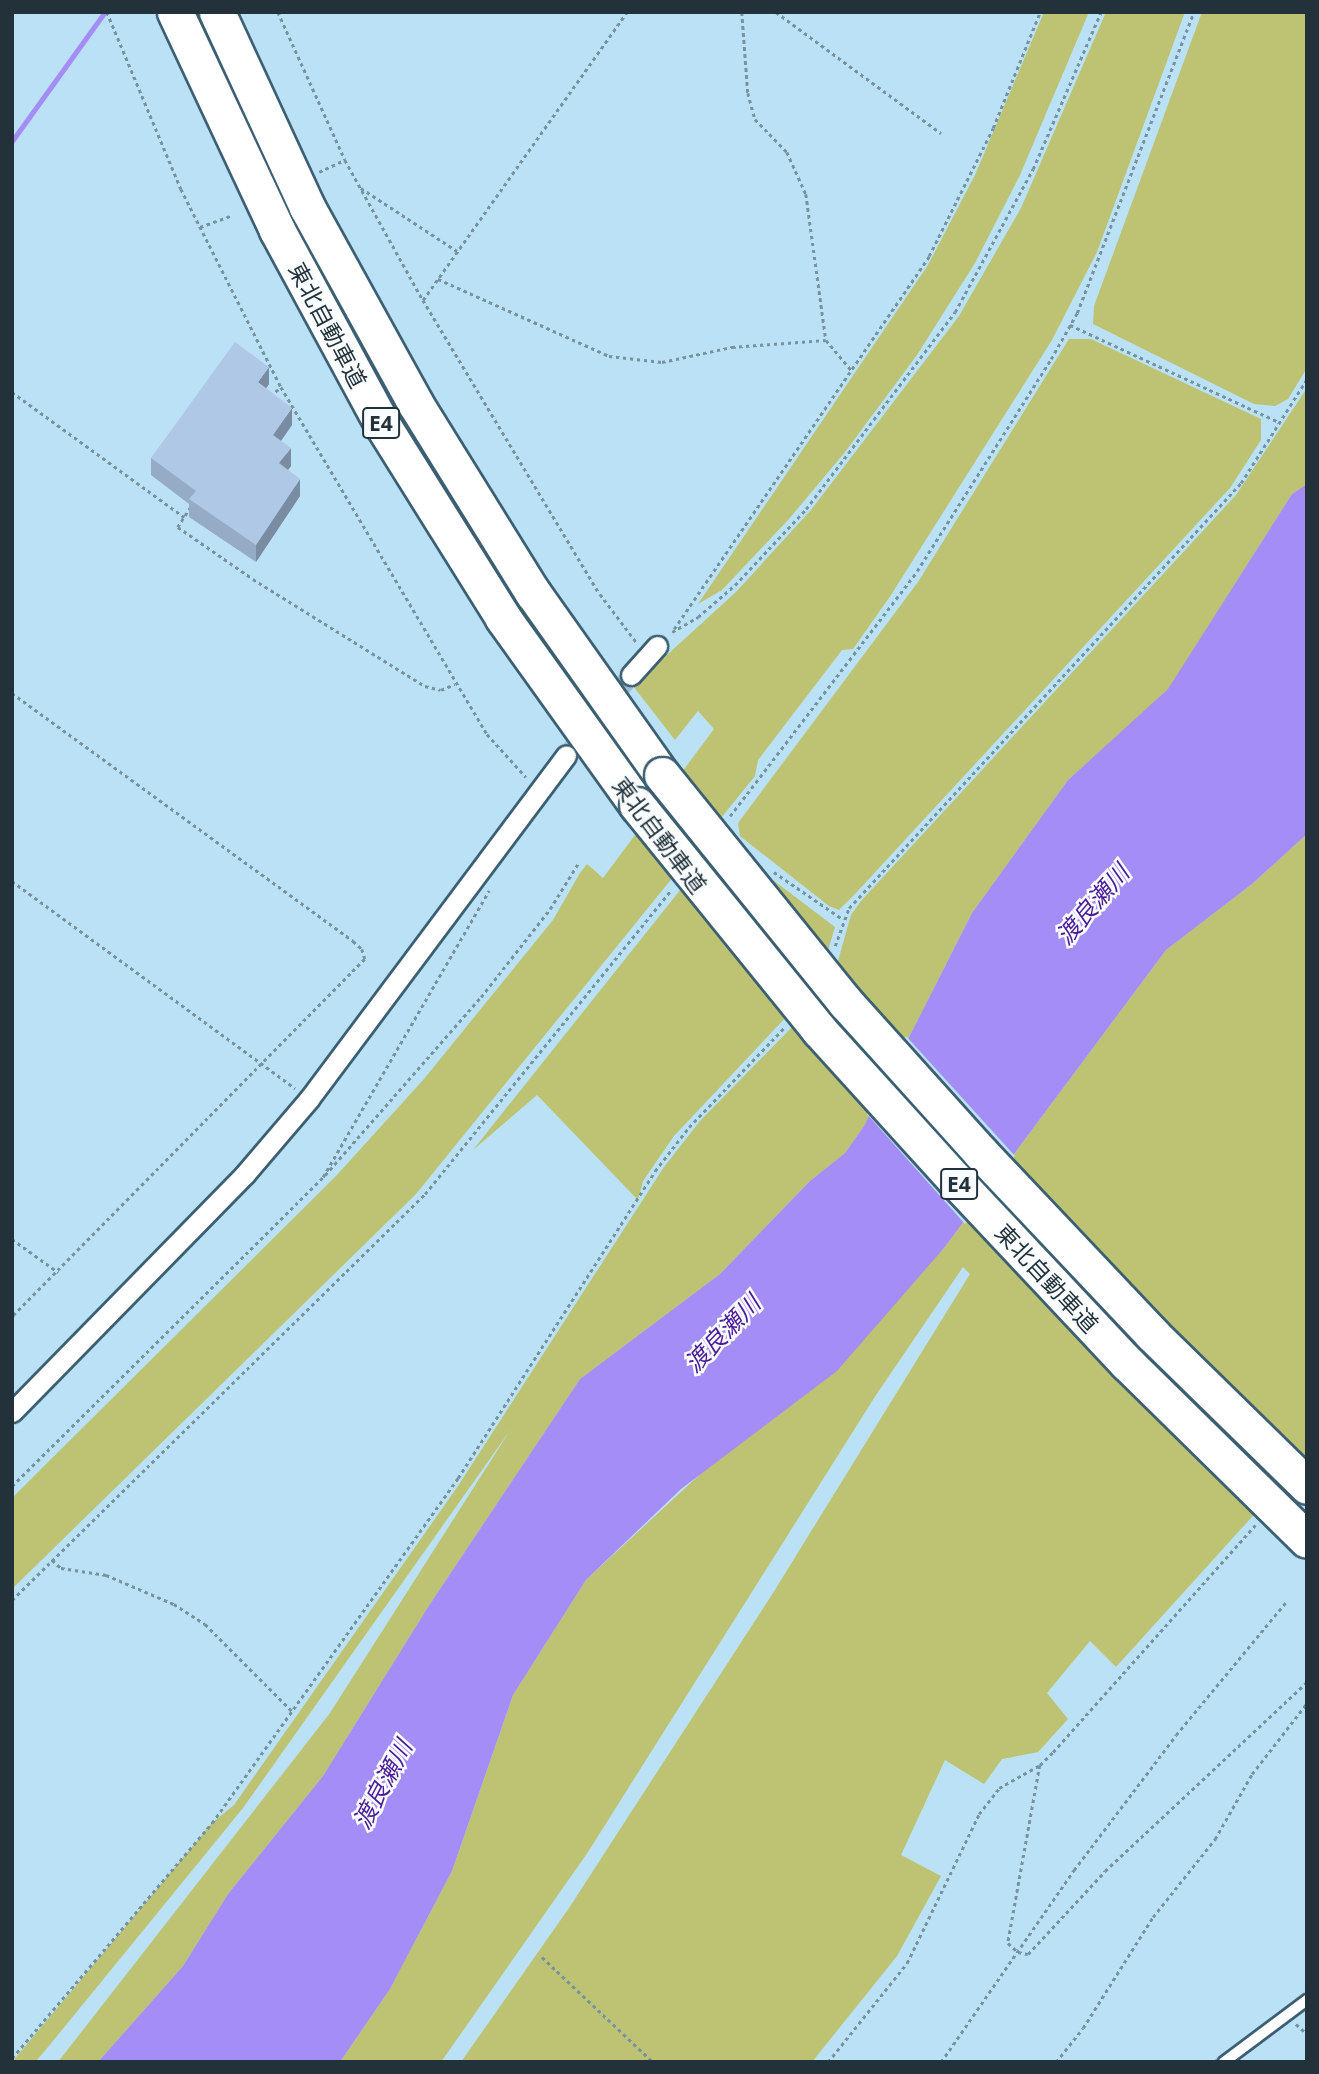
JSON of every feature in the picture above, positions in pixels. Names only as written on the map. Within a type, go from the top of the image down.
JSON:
[{"type":"highway","name":"東北自動車道","points":[[175,12],[277,230],[382,425],[503,618],[637,805],[715,907],[891,1110],[1127,1363],[1307,1541]]},
{"type":"highway","name":"東北自動車道","points":[[217,12],[307,207],[415,403],[533,593],[662,775],[846,1003],[981,1153],[1152,1334],[1307,1486]]},
{"type":"street","points":[[631,676],[653,651]]},
{"type":"street","points":[[12,1412],[245,1174],[309,1099],[566,756]]},
{"type":"lane","points":[[1224,2062],[1307,2000]]},
{"type":"path","points":[[107,12],[200,227],[281,387],[487,734],[540,790]]},
{"type":"path","points":[[278,12],[345,160],[423,300],[600,593],[653,651],[672,632],[909,288],[953,211],[1040,12]]},
{"type":"path","points":[[423,300],[627,12]]},
{"type":"path","points":[[742,12],[747,93],[755,120],[786,152],[806,194],[826,340],[852,370]]},
{"type":"path","points":[[776,12],[941,133]]},
{"type":"path","points":[[672,632],[698,617],[735,585],[806,509],[955,312],[1033,169],[1101,12]]},
{"type":"path","points":[[318,172],[345,160]]},
{"type":"path","points":[[360,188],[458,251]]},
{"type":"path","points":[[200,227],[231,216]]},
{"type":"path","points":[[438,279],[608,356],[662,362],[732,347],[826,340]]},
{"type":"path","points":[[1070,325],[1279,422]]},
{"type":"path","points":[[834,950],[842,919],[1241,483],[1307,379]]},
{"type":"path","points":[[264,405],[281,387]]},
{"type":"path","points":[[12,392],[184,517]]},
{"type":"path","points":[[192,506],[178,527],[425,686],[440,690],[457,684]]},
{"type":"path","points":[[12,693],[362,949],[365,959],[357,971],[261,1064],[12,1318]]},
{"type":"path","points":[[12,1486],[323,1177],[481,997],[550,909],[579,862]]},
{"type":"path","points":[[763,863],[842,919]]},
{"type":"path","points":[[323,1177],[495,880]]},
{"type":"path","points":[[12,881],[309,1099]]},
{"type":"path","points":[[12,2058],[212,1823],[458,1478],[654,1171],[689,1127],[787,1025]]},
{"type":"path","points":[[12,1239],[58,1272]]},
{"type":"path","points":[[828,2062],[907,1963],[979,1814],[999,1788],[1040,1765],[1262,1516]]},
{"type":"path","points":[[52,1560],[61,1568],[106,1575],[147,1589],[195,1618],[293,1712]]},
{"type":"path","points":[[941,2062],[1168,1745],[1287,1601]]},
{"type":"path","points":[[1040,1765],[1008,1943],[1018,1952],[1028,1954],[1105,1871],[1307,1682]]},
{"type":"path","points":[[1056,2062],[1083,2028],[1153,1917],[1215,1839],[1252,1774],[1307,1703]]},
{"type":"path","points":[[542,1956],[653,2062]]},
{"type":"green space","points":[[1044,12],[1089,12],[1020,175],[975,263],[917,355],[845,452],[789,519],[722,590],[698,604],[928,265],[975,175]]},
{"type":"green space","points":[[1106,12],[1185,12],[1097,252],[1052,340],[891,595],[853,649],[842,650],[758,760],[755,776],[416,1194],[12,1589],[12,1498],[336,1176],[424,1079],[553,920],[587,864],[603,878],[714,729],[698,711],[675,740],[633,686],[736,592],[811,510],[959,316],[1021,208]]},
{"type":"green space","points":[[1202,12],[1307,12],[1307,368],[1288,399],[1275,406],[1254,404],[1093,324],[1094,306]]},
{"type":"green space","points":[[1069,339],[1091,339],[1261,419],[1261,440],[1230,488],[855,894],[839,910],[829,906],[740,836],[738,823],[918,582]]},
{"type":"green space","points":[[1307,388],[1307,484],[1292,494],[1168,690],[1068,780],[972,913],[864,1126],[845,1153],[810,1181],[720,1274],[580,1379],[428,1607],[323,1776],[228,1894],[183,1966],[98,2062],[58,2062],[330,1713],[511,1429],[243,1808],[35,2062],[12,2062],[212,1823],[234,1805],[458,1486],[664,1167],[700,1121],[792,1027],[838,961],[851,915],[861,901],[1236,495]]},
{"type":"green space","points":[[1307,834],[1307,1456],[1116,1667],[1090,1641],[1047,1693],[1068,1719],[1038,1752],[1002,1759],[984,1784],[945,1760],[901,1855],[941,1876],[897,1956],[812,2062],[461,2062],[569,1908],[773,1593],[970,1274],[963,1267],[876,1395],[588,1852],[441,2062],[340,2062],[390,1989],[452,1871],[513,1695],[586,1580],[944,1248],[1166,950],[1252,884]]},
{"type":"green space","points":[[720,840],[835,927],[826,957],[788,1015],[674,1136],[643,1181],[638,1200],[537,1095],[473,1150]]},
{"type":"water","name":"渡良瀬川","points":[[1307,484],[1307,834],[1252,884],[1166,950],[944,1248],[837,1371],[681,1489],[586,1580],[513,1695],[452,1871],[390,1989],[340,2062],[98,2062],[183,1966],[228,1894],[323,1776],[428,1607],[580,1379],[720,1274],[810,1181],[845,1153],[864,1126],[972,913],[1068,780],[1168,689],[1292,494]]},
{"type":"pier","points":[[906,1036],[1015,1156],[965,1224],[867,1114]]},
{"type":"building","points":[[235,342],[269,367],[258,382],[292,408],[273,435],[291,448],[279,463],[300,479],[256,545],[189,499],[196,491],[151,458]]},
{"type":"waterway","points":[[12,141],[104,13]]},
{"type":"waterway","points":[[1215,2062],[1307,1994]]},
{"type":"tunnel","points":[[566,756],[631,675]]}]
